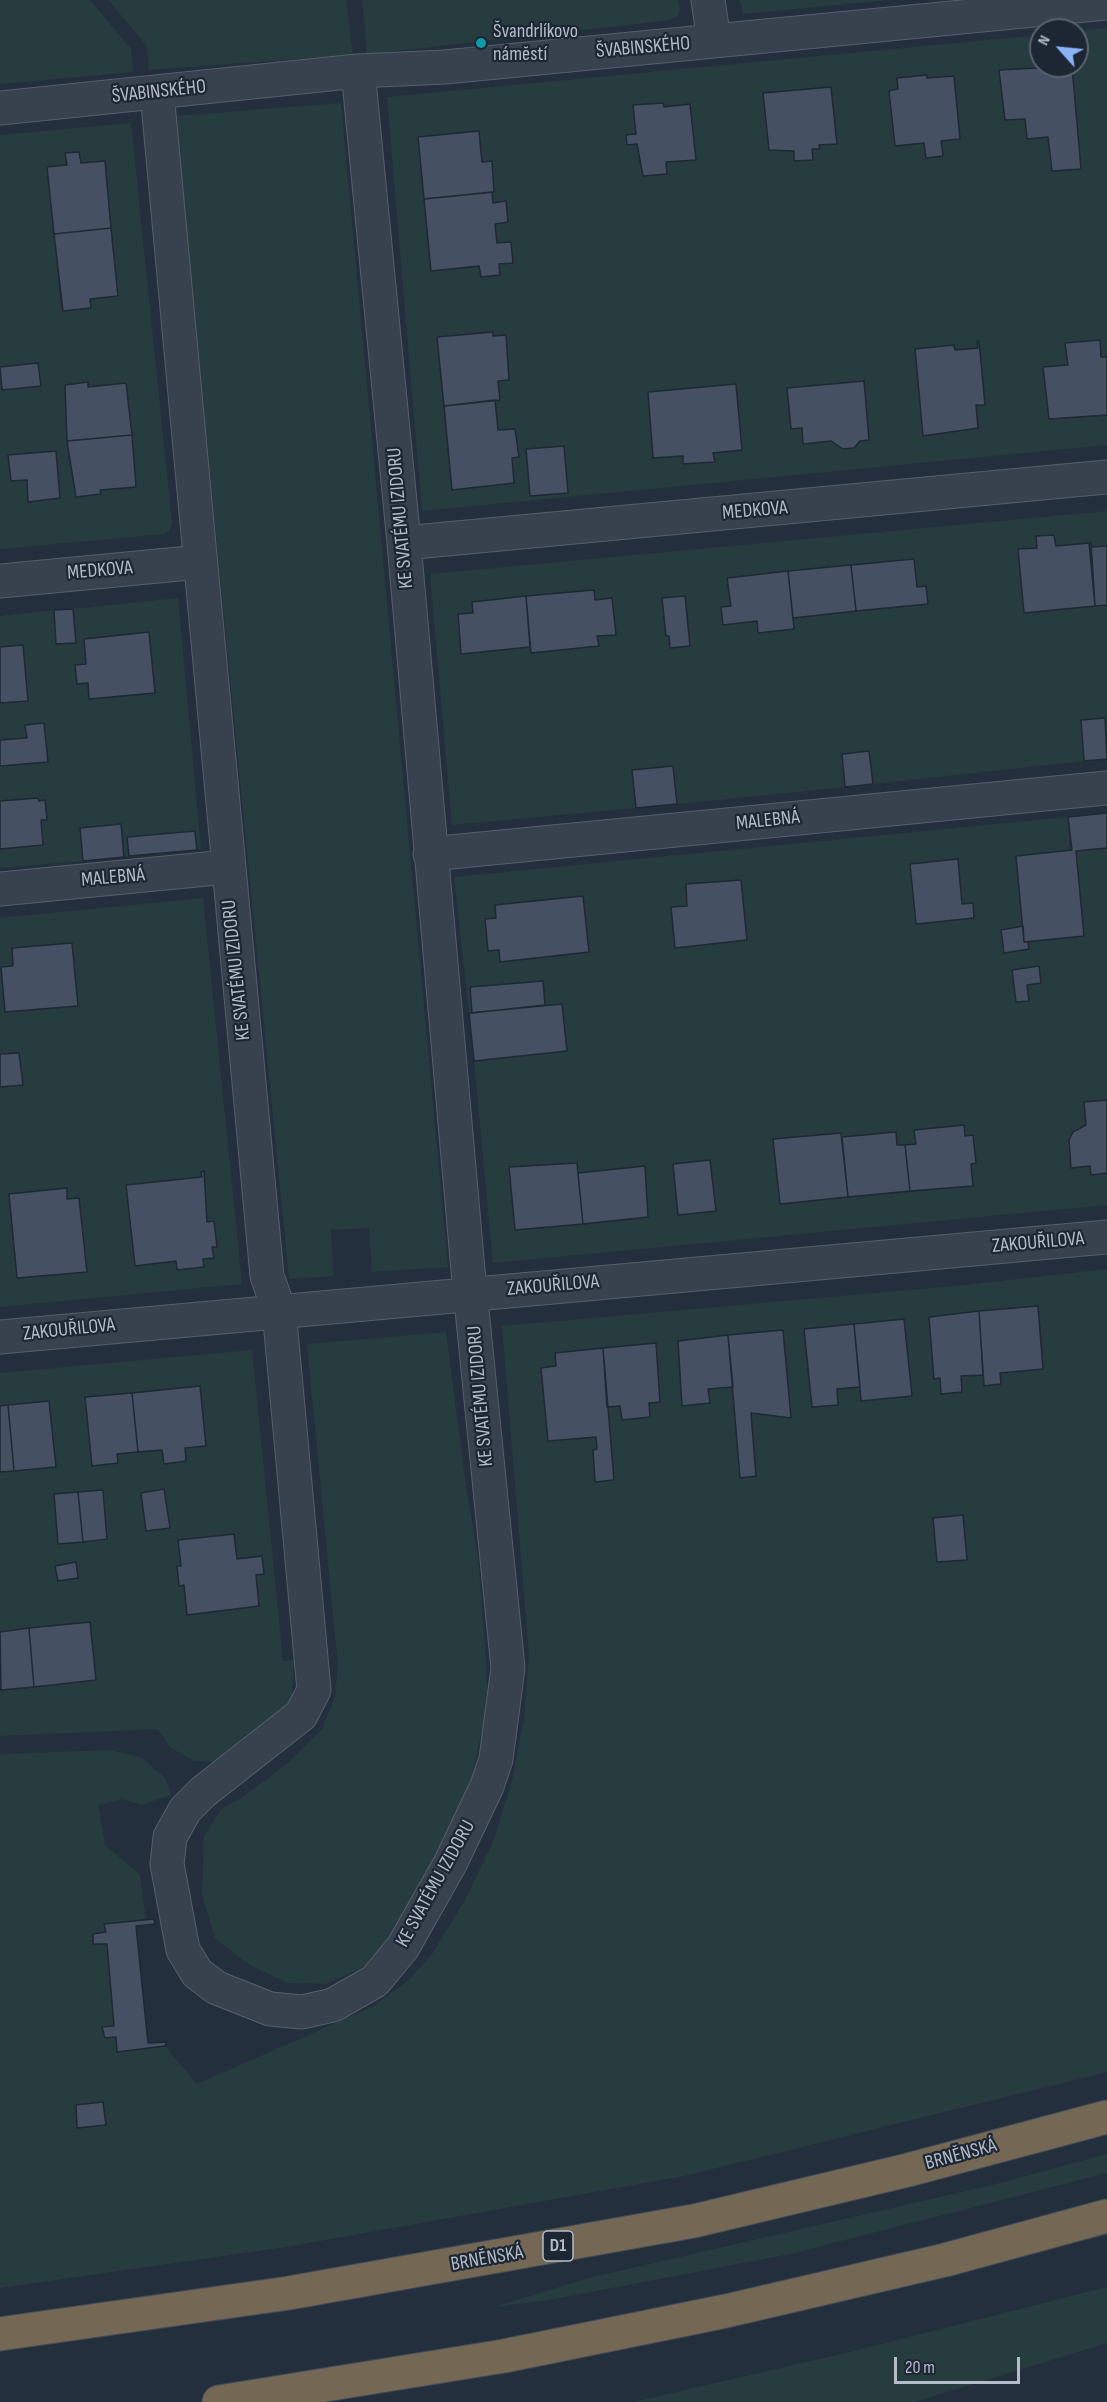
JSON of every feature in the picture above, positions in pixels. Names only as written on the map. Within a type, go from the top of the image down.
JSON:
[{"type":"highway","name":"BRNĚNSKÁ","points":[[0,2334],[289,2293],[694,2221],[908,2169],[1107,2117]]},
{"type":"highway","points":[[219,2402],[504,2356],[726,2311],[945,2260],[1107,2216]]},
{"type":"street","points":[[708,0],[714,41]]},
{"type":"street","name":"ŠVABINSKÉHO","points":[[0,108],[358,71],[445,67],[1107,3]]},
{"type":"street","name":"KE SVATÉMU IZIDORU","points":[[157,93],[227,867],[267,1276],[279,1310],[314,1690],[301,1715],[203,1792],[185,1810],[170,1837],[167,1864],[183,1950],[197,1973],[216,1988],[270,2009],[302,2012],[333,2005],[375,1981],[404,1947],[470,1823],[496,1759],[508,1668],[471,1294],[404,543],[358,71]]},
{"type":"street","name":"MEDKOVA","points":[[404,543],[1107,477]]},
{"type":"street","name":"MEDKOVA","points":[[0,580],[200,562]]},
{"type":"street","name":"MALEBNÁ","points":[[430,854],[1107,788]]},
{"type":"street","name":"MALEBNÁ","points":[[0,889],[227,867]]},
{"type":"street","name":"ZAKOUŘILOVA","points":[[0,1337],[1107,1237]]},
{"type":"green space","points":[[0,0],[90,0],[131,49],[133,72],[0,84]]},
{"type":"green space","points":[[108,0],[346,0],[353,55],[149,70],[147,46]]},
{"type":"green space","points":[[362,0],[678,0],[680,10],[677,17],[663,21],[367,54]]},
{"type":"green space","points":[[740,0],[888,0],[743,14]]},
{"type":"green space","points":[[1107,28],[1107,357],[1101,357],[1100,340],[1065,343],[1068,365],[1043,367],[1073,418],[1107,415],[1107,445],[422,511],[387,97],[1029,36],[1029,68],[999,71],[1005,120],[1025,119],[1027,139],[1048,137],[1052,171],[1081,169],[1073,78],[1089,78],[1089,30]],"holes":[[[927,75],[927,78],[954,76],[960,139],[941,141],[926,158],[924,143],[895,146],[889,91],[898,89],[897,79]],[[831,87],[837,144],[819,145],[820,149],[812,149],[812,160],[795,161],[794,151],[769,150],[763,93]],[[663,103],[664,107],[690,104],[696,159],[666,162],[666,174],[639,164],[637,144],[627,145],[626,135],[636,134],[633,105]],[[479,132],[482,162],[492,161],[493,203],[505,201],[495,224],[497,243],[512,263],[499,264],[500,275],[481,277],[479,266],[431,271],[418,137]],[[492,332],[493,336],[506,335],[509,380],[498,381],[500,399],[495,400],[498,430],[515,429],[519,457],[512,458],[514,483],[452,490],[437,337]],[[954,345],[955,350],[978,348],[985,404],[976,405],[978,427],[923,436],[915,349]],[[864,382],[869,440],[860,441],[854,448],[843,449],[831,441],[804,444],[802,428],[791,429],[787,388]],[[736,385],[742,450],[713,453],[714,462],[684,464],[683,456],[653,458],[648,392]],[[564,446],[568,493],[531,496],[526,450]]]},
{"type":"green space","points":[[341,103],[448,1267],[372,1272],[369,1228],[331,1230],[333,1276],[289,1279],[175,116]]},
{"type":"green space","points":[[131,123],[172,524],[165,534],[0,549],[0,373],[2,390],[41,386],[38,363],[0,367],[0,135]],"holes":[[[79,152],[81,163],[105,161],[118,296],[90,299],[90,308],[63,311],[60,301],[48,167],[67,165],[65,153]],[[87,382],[88,387],[126,383],[136,487],[100,490],[69,465],[65,385]],[[56,451],[60,498],[28,501],[27,480],[11,481],[8,455]]]},
{"type":"green space","points":[[1107,511],[1107,546],[1092,547],[1091,542],[1056,546],[1054,535],[1036,536],[1037,548],[1018,550],[1024,613],[1107,605],[1107,738],[1105,718],[1081,720],[1084,761],[873,784],[869,751],[842,754],[845,787],[677,804],[673,766],[633,770],[636,808],[452,825],[430,574]],"holes":[[[914,559],[917,587],[926,586],[927,604],[793,618],[794,629],[758,633],[757,621],[723,625],[722,607],[731,606],[728,578]],[[593,590],[595,600],[612,598],[616,634],[597,636],[598,646],[532,653],[530,647],[461,654],[458,615],[473,613],[472,602]],[[685,596],[690,646],[670,648],[669,636],[665,636],[662,598]]]},
{"type":"green space","points":[[178,598],[201,849],[197,850],[195,832],[128,838],[129,856],[124,857],[121,824],[81,828],[83,861],[0,868],[0,849],[41,820],[46,820],[45,800],[39,801],[38,798],[0,801],[0,766],[48,762],[44,723],[25,725],[27,738],[0,740],[0,703],[28,701],[23,645],[0,647],[0,616],[54,610],[56,644],[76,643],[73,609]],"holes":[[[149,632],[154,693],[90,699],[88,683],[77,684],[75,666],[86,664],[84,639]]]},
{"type":"green space","points":[[1068,817],[1070,851],[1023,926],[1001,930],[1005,953],[1029,949],[1028,942],[1084,936],[1076,851],[1107,848],[1107,1100],[1084,1102],[1086,1125],[1074,1131],[1069,1140],[1071,1167],[1090,1166],[1091,1175],[1107,1173],[1107,1205],[493,1263],[474,1061],[566,1051],[562,1004],[545,1005],[542,981],[470,987],[472,1013],[469,1013],[454,877]],"holes":[[[958,859],[962,904],[973,903],[974,918],[917,923],[910,864]],[[741,880],[747,940],[675,948],[687,906],[687,884]],[[495,905],[499,950],[488,951],[485,919],[496,918]],[[1039,967],[1027,985],[1029,1000],[1016,1002],[1012,970]],[[964,1125],[965,1136],[973,1135],[976,1163],[971,1164],[973,1186],[780,1204],[841,1133],[842,1137],[895,1132],[897,1145],[916,1144],[915,1130]],[[710,1160],[716,1211],[678,1215],[673,1165]],[[577,1163],[578,1173],[645,1166],[648,1217],[516,1230],[509,1167]]]},
{"type":"green space","points":[[203,898],[242,1284],[0,1307],[0,1087],[23,1084],[19,1053],[0,1054],[0,918]],"holes":[[[72,943],[78,1006],[5,1012],[1,968],[13,966],[12,948]],[[203,1171],[207,1222],[214,1222],[217,1247],[212,1247],[214,1258],[203,1259],[177,1270],[176,1261],[135,1265],[126,1185],[202,1177]],[[66,1188],[67,1199],[79,1198],[84,1271],[17,1278],[9,1194]]]},
{"type":"green space","points":[[1107,1269],[1107,2072],[684,2176],[286,2247],[0,2288],[0,1754],[110,1750],[142,1758],[165,1778],[171,1795],[141,1805],[123,1799],[98,1805],[105,1845],[140,1875],[146,1919],[104,1924],[106,1932],[93,1934],[93,1944],[107,1944],[114,2026],[103,2027],[105,2038],[116,2037],[117,2052],[165,2046],[197,2084],[374,2006],[409,1980],[432,1954],[465,1900],[493,1842],[512,1781],[524,1718],[529,1654],[502,1326],[965,1285]],"holes":[[[1038,1306],[1000,1373],[1001,1384],[984,1386],[983,1375],[961,1376],[962,1392],[941,1394],[940,1378],[934,1379],[929,1317]],[[904,1319],[912,1396],[861,1401],[860,1387],[837,1389],[838,1405],[812,1407],[804,1329]],[[782,1330],[791,1418],[751,1413],[733,1387],[708,1389],[710,1403],[682,1406],[678,1341]],[[656,1344],[660,1402],[649,1403],[650,1416],[622,1420],[620,1406],[607,1407],[614,1480],[596,1482],[593,1450],[597,1449],[596,1437],[548,1440],[542,1369],[556,1366],[555,1353]],[[963,1516],[967,1559],[937,1562],[933,1518]],[[103,2102],[106,2125],[77,2128],[76,2106]]]},
{"type":"green space","points":[[446,1332],[466,1486],[478,1557],[488,1702],[469,1791],[397,1929],[367,1965],[326,1984],[287,1983],[246,1963],[215,1938],[202,1895],[204,1836],[222,1808],[243,1797],[288,1763],[322,1729],[335,1697],[338,1666],[307,1344]]},
{"type":"green space","points":[[252,1350],[283,1661],[294,1660],[292,1696],[274,1723],[221,1762],[194,1761],[171,1748],[158,1729],[0,1736],[0,1680],[1,1690],[96,1680],[90,1622],[0,1632],[0,1472],[56,1467],[49,1401],[0,1406],[0,1373]],"holes":[[[200,1386],[206,1446],[185,1448],[186,1461],[164,1464],[162,1450],[117,1454],[118,1463],[85,1397]],[[164,1489],[169,1528],[146,1531],[142,1493]],[[103,1490],[107,1539],[58,1544],[54,1494]],[[234,1534],[237,1559],[262,1556],[264,1574],[256,1575],[259,1606],[188,1615],[184,1585],[179,1585],[177,1567],[181,1566],[178,1540]],[[76,1562],[78,1578],[58,1581],[56,1566]]]},
{"type":"green space","points":[[1107,2154],[1107,2173],[790,2254],[549,2300],[494,2307],[589,2278],[992,2185]]},
{"type":"green space","points":[[1107,2287],[1107,2343],[915,2402],[633,2402],[850,2352]]},
{"type":"building","points":[[1029,68],[1029,78],[1073,78],[1081,169],[1052,171],[1048,137],[1027,139],[1025,119],[1005,120],[999,70]]},
{"type":"building","points":[[927,75],[927,78],[954,76],[960,139],[941,141],[943,156],[926,158],[924,143],[895,146],[889,91],[898,89],[897,78]]},
{"type":"building","points":[[831,87],[837,144],[819,145],[820,149],[812,149],[813,160],[794,161],[794,151],[769,150],[763,93]]},
{"type":"building","points":[[663,103],[664,107],[690,104],[696,160],[666,162],[667,174],[643,176],[637,144],[627,145],[626,135],[636,134],[633,105]]},
{"type":"building","points":[[479,131],[482,162],[492,161],[494,192],[424,199],[418,137]]},
{"type":"building","points":[[79,152],[81,163],[105,161],[111,228],[54,234],[47,167],[67,165],[65,153]]},
{"type":"building","points":[[492,192],[493,203],[506,201],[508,222],[495,224],[497,243],[511,242],[513,263],[499,264],[500,275],[481,277],[479,266],[431,271],[424,199]]},
{"type":"building","points":[[111,228],[118,296],[90,299],[91,308],[63,311],[54,234]]},
{"type":"building","points":[[493,332],[493,336],[506,335],[509,380],[498,381],[500,400],[444,406],[437,337]]},
{"type":"building","points":[[1100,340],[1101,357],[1107,357],[1107,415],[1049,419],[1043,367],[1068,365],[1065,343]]},
{"type":"building","points":[[977,341],[979,341],[985,405],[976,405],[978,428],[923,436],[915,349],[954,345],[955,350],[978,348]]},
{"type":"building","points":[[38,363],[41,386],[2,390],[0,367]]},
{"type":"building","points":[[864,381],[869,440],[860,441],[854,448],[843,449],[831,441],[803,444],[802,428],[791,429],[787,388]]},
{"type":"building","points":[[88,382],[88,387],[126,383],[132,435],[67,441],[65,385]]},
{"type":"building","points":[[736,384],[742,450],[713,453],[715,462],[683,464],[683,456],[653,458],[648,392]]},
{"type":"building","points":[[495,400],[498,430],[515,429],[519,457],[512,458],[514,483],[452,490],[444,406]]},
{"type":"building","points":[[132,435],[136,487],[100,490],[101,494],[76,497],[67,441]]},
{"type":"building","points":[[564,446],[568,493],[530,496],[526,449]]},
{"type":"building","points":[[56,451],[60,498],[28,502],[27,480],[11,481],[8,455]]},
{"type":"building","points":[[1054,535],[1056,546],[1089,543],[1095,606],[1024,613],[1018,549],[1037,548],[1036,536]]},
{"type":"building","points":[[1091,542],[1092,547],[1107,546],[1107,605],[1095,606]]},
{"type":"building","points":[[914,559],[917,587],[926,586],[928,604],[856,611],[851,565]]},
{"type":"building","points":[[851,565],[856,611],[793,618],[788,571]]},
{"type":"building","points":[[788,571],[794,629],[758,633],[757,621],[723,625],[721,607],[731,606],[727,578]]},
{"type":"building","points":[[594,590],[595,600],[612,598],[616,635],[597,636],[599,646],[531,653],[526,596]]},
{"type":"building","points":[[526,596],[530,647],[461,654],[458,614],[473,613],[472,602]]},
{"type":"building","points":[[685,596],[690,646],[670,648],[669,636],[666,636],[662,598]]},
{"type":"building","points":[[73,609],[76,643],[56,644],[54,610]]},
{"type":"building","points":[[149,632],[155,693],[89,699],[88,683],[77,684],[75,665],[86,664],[84,639]]},
{"type":"building","points":[[23,645],[28,701],[0,703],[0,647]]},
{"type":"building","points":[[1105,718],[1107,759],[1084,761],[1081,720]]},
{"type":"building","points":[[44,723],[48,762],[0,766],[0,740],[27,738],[25,725]]},
{"type":"building","points":[[869,751],[873,784],[845,787],[842,754]]},
{"type":"building","points":[[673,766],[677,804],[636,808],[632,770]]},
{"type":"building","points":[[38,798],[39,801],[45,800],[47,820],[41,820],[43,845],[0,849],[0,801]]},
{"type":"building","points":[[1107,813],[1107,848],[1076,851],[1084,936],[1024,942],[1016,856],[1072,850],[1068,817]]},
{"type":"building","points":[[121,824],[124,857],[83,861],[80,828]]},
{"type":"building","points":[[195,831],[197,850],[129,856],[127,837]]},
{"type":"building","points":[[958,859],[962,904],[973,903],[974,918],[916,924],[910,864]]},
{"type":"building","points":[[741,880],[747,940],[675,948],[671,907],[687,906],[686,884]]},
{"type":"building","points":[[583,896],[589,952],[500,962],[499,950],[488,951],[485,919],[496,918],[495,905]]},
{"type":"building","points":[[1023,926],[1024,942],[1028,942],[1029,949],[1004,953],[1001,930]]},
{"type":"building","points":[[72,943],[78,1006],[5,1012],[1,967],[13,966],[12,948]]},
{"type":"building","points":[[1039,966],[1041,983],[1027,985],[1029,1001],[1016,1002],[1012,970]]},
{"type":"building","points":[[543,981],[545,1005],[472,1013],[470,987]]},
{"type":"building","points":[[562,1004],[567,1051],[474,1061],[469,1013]]},
{"type":"building","points":[[19,1053],[23,1085],[0,1087],[0,1054]]},
{"type":"building","points":[[1107,1100],[1107,1173],[1091,1175],[1090,1166],[1071,1168],[1069,1140],[1073,1132],[1086,1125],[1084,1102]]},
{"type":"building","points":[[964,1125],[965,1136],[973,1135],[976,1163],[971,1164],[973,1186],[910,1191],[905,1145],[916,1144],[914,1130]]},
{"type":"building","points":[[896,1132],[897,1145],[905,1145],[910,1191],[848,1197],[842,1137]]},
{"type":"building","points":[[841,1133],[848,1197],[780,1204],[773,1139]]},
{"type":"building","points":[[710,1160],[716,1211],[678,1215],[673,1164]]},
{"type":"building","points":[[577,1163],[583,1224],[515,1230],[509,1167]]},
{"type":"building","points":[[645,1166],[648,1217],[583,1224],[578,1173]]},
{"type":"building","points":[[204,1171],[207,1222],[214,1221],[217,1247],[212,1247],[214,1258],[203,1259],[204,1267],[177,1270],[176,1261],[135,1266],[126,1185],[202,1177],[201,1172]]},
{"type":"building","points":[[67,1188],[67,1199],[79,1198],[87,1272],[17,1278],[9,1194]]},
{"type":"building","points":[[1038,1306],[1043,1369],[1000,1373],[1001,1384],[984,1386],[979,1311]]},
{"type":"building","points":[[979,1311],[983,1375],[961,1376],[962,1392],[941,1394],[940,1378],[934,1379],[929,1317]]},
{"type":"building","points":[[904,1319],[912,1396],[861,1401],[854,1324]]},
{"type":"building","points":[[854,1324],[860,1387],[837,1389],[838,1405],[812,1407],[804,1329]]},
{"type":"building","points":[[783,1330],[791,1418],[751,1413],[756,1476],[740,1478],[728,1335]]},
{"type":"building","points":[[728,1335],[733,1387],[708,1389],[710,1403],[682,1406],[678,1341]]},
{"type":"building","points":[[656,1343],[660,1402],[649,1403],[650,1417],[622,1420],[620,1406],[607,1407],[603,1348]]},
{"type":"building","points":[[603,1348],[614,1480],[595,1482],[593,1450],[597,1449],[596,1437],[548,1441],[541,1368],[556,1366],[555,1353]]},
{"type":"building","points":[[200,1386],[206,1446],[185,1448],[186,1461],[164,1464],[162,1450],[138,1452],[132,1393]]},
{"type":"building","points":[[132,1393],[138,1452],[117,1454],[118,1463],[92,1466],[85,1397]]},
{"type":"building","points":[[49,1401],[56,1467],[14,1471],[8,1405]]},
{"type":"building","points":[[8,1405],[14,1471],[0,1472],[0,1406]]},
{"type":"building","points":[[164,1489],[170,1528],[146,1531],[141,1493]]},
{"type":"building","points":[[103,1490],[107,1539],[83,1542],[78,1492]]},
{"type":"building","points":[[78,1492],[83,1542],[58,1544],[54,1494]]},
{"type":"building","points":[[963,1515],[967,1560],[937,1562],[933,1518]]},
{"type":"building","points":[[234,1534],[237,1559],[262,1556],[264,1574],[256,1575],[259,1606],[187,1615],[184,1585],[179,1586],[177,1566],[181,1566],[178,1540]]},
{"type":"building","points":[[76,1562],[78,1578],[58,1581],[55,1566]]},
{"type":"building","points":[[90,1622],[96,1680],[34,1687],[29,1628]]},
{"type":"building","points":[[29,1628],[34,1687],[1,1690],[0,1632]]},
{"type":"building","points":[[154,1919],[155,1924],[136,1926],[148,2043],[167,2042],[165,2046],[117,2052],[116,2037],[105,2038],[102,2027],[114,2026],[107,1944],[93,1944],[93,1934],[106,1932],[104,1924]]},
{"type":"building","points":[[103,2102],[106,2125],[77,2128],[76,2105]]},
{"type":"place","name":"Švandrlíkovo náměstí","points":[[481,43]]}]
